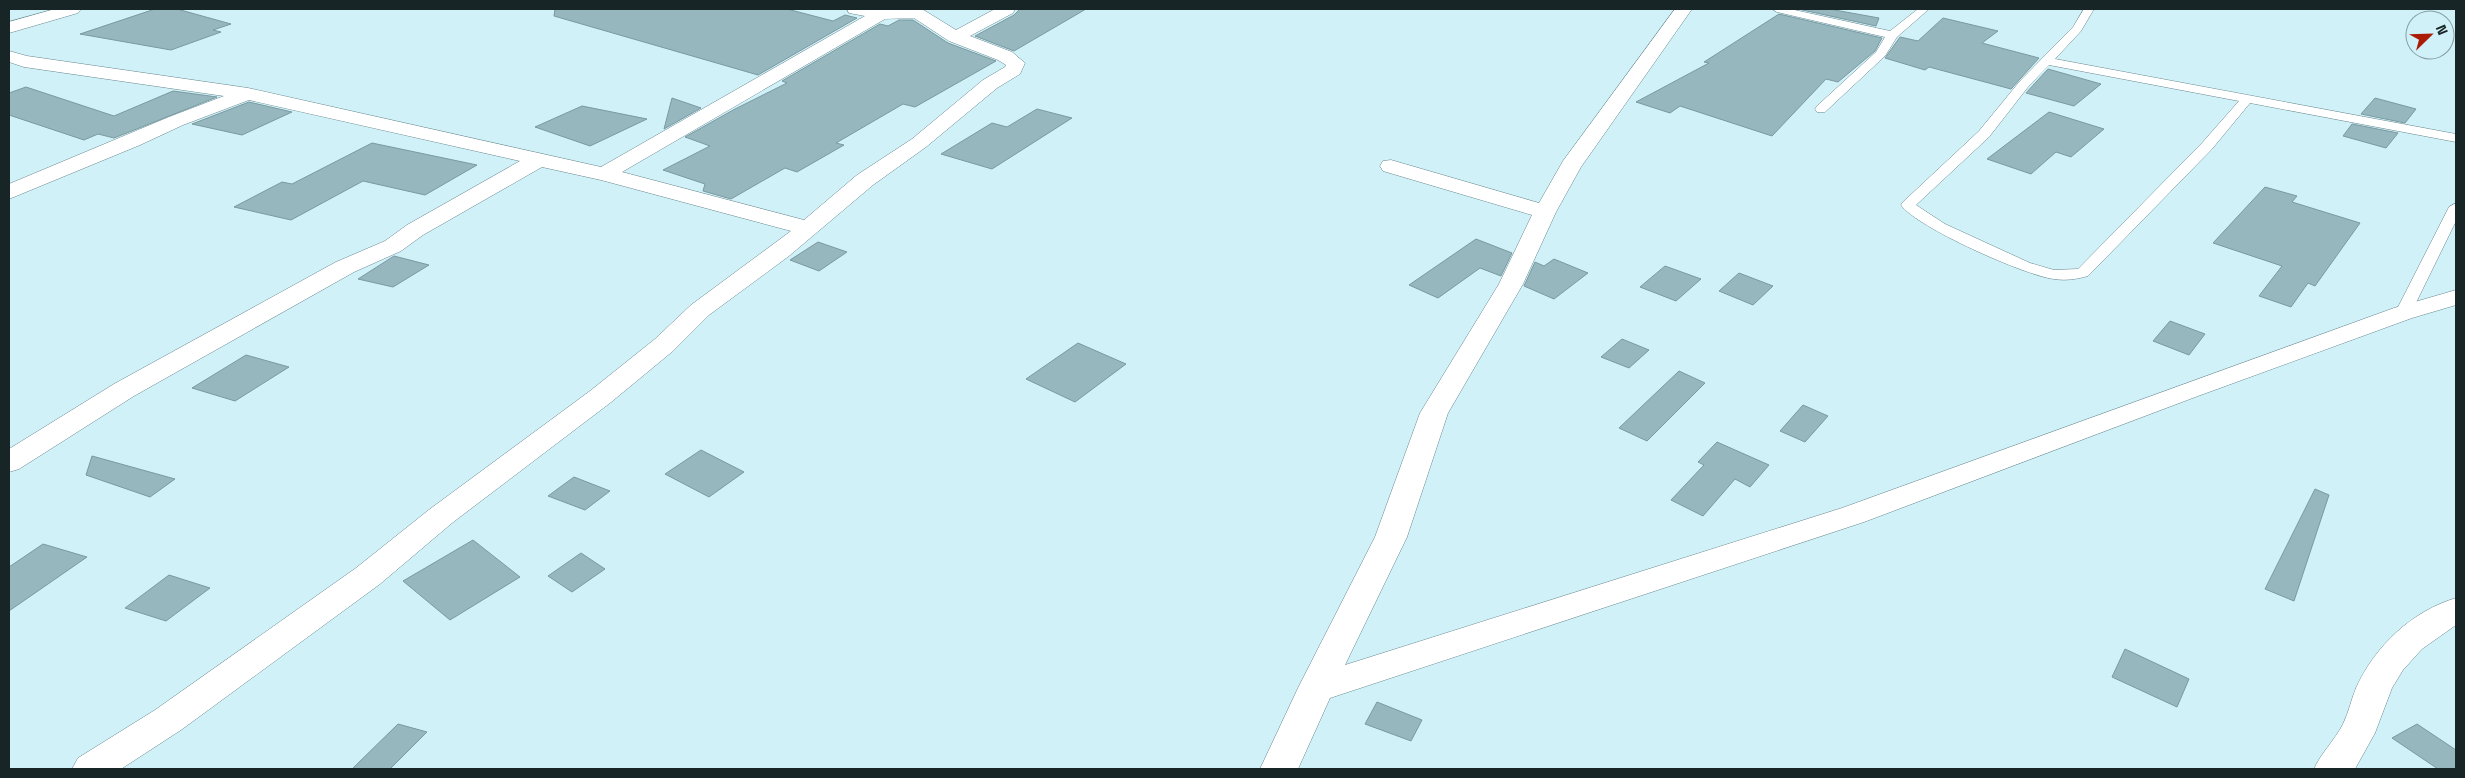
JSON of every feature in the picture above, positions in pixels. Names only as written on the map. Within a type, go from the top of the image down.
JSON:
[{"type":"street","points":[[9,28],[72,9]]},
{"type":"street","points":[[92,769],[168,720],[368,576],[442,516],[600,397],[664,345],[700,310],[781,251],[865,180],[919,143],[990,84],[1013,70],[1016,63],[1005,56],[955,37],[918,13],[881,14],[855,9]]},
{"type":"street","points":[[955,37],[1007,9]]},
{"type":"street","points":[[1279,769],[1316,688],[1391,537],[1434,413],[1511,284],[1545,212],[1571,166],[1683,9]]},
{"type":"street","points":[[604,174],[881,14]]},
{"type":"street","points":[[9,56],[24,61],[248,94],[604,174],[808,228]]},
{"type":"street","points":[[9,192],[133,141],[176,120],[248,94]]},
{"type":"street","points":[[9,462],[124,390],[346,267],[393,246],[415,230],[540,159]]},
{"type":"street","points":[[1391,166],[1545,212]]},
{"type":"street","points":[[1316,688],[1853,515],[2188,390],[2402,314],[2456,297]]},
{"type":"street","points":[[2334,769],[2345,756],[2363,720],[2376,684],[2399,650],[2438,618],[2456,610]]},
{"type":"lane","points":[[1777,9],[1892,35]]},
{"type":"lane","points":[[1820,110],[1881,54],[1892,35],[1924,9]]},
{"type":"lane","points":[[2089,9],[2077,28],[2020,90],[1984,134],[1908,205],[1919,215],[2020,264],[2057,275],[2073,276],[2083,273],[2212,141],[2248,98]]},
{"type":"lane","points":[[2048,61],[2456,138]]},
{"type":"lane","points":[[2402,314],[2456,207]]},
{"type":"building","points":[[155,9],[177,9],[231,24],[213,30],[221,32],[171,50],[80,34]]},
{"type":"building","points":[[555,9],[787,9],[833,21],[845,15],[857,18],[758,75],[554,16]]},
{"type":"building","points":[[1020,9],[1086,9],[1014,51],[975,36],[1014,15]]},
{"type":"building","points":[[1798,9],[1829,9],[1879,18],[1876,26]]},
{"type":"building","points":[[1779,14],[1882,38],[1875,51],[1838,82],[1826,79],[1772,136],[1680,106],[1670,113],[1636,102],[1709,63],[1704,62]]},
{"type":"building","points":[[1943,18],[1998,31],[1982,43],[2039,58],[2011,89],[1929,67],[1925,70],[1885,58],[1900,37],[1918,41]]},
{"type":"building","points":[[899,20],[913,20],[948,43],[996,61],[915,107],[903,104],[836,143],[844,145],[797,172],[785,168],[731,199],[703,191],[705,184],[663,170],[710,146],[685,137],[787,83],[782,81],[880,24],[888,26]]},
{"type":"building","points":[[2048,69],[2101,84],[2074,106],[2026,93]]},
{"type":"building","points":[[26,87],[114,116],[173,91],[217,97],[114,138],[98,134],[84,140],[9,115],[9,93]]},
{"type":"building","points":[[672,98],[701,108],[664,129]]},
{"type":"building","points":[[2375,98],[2416,109],[2405,123],[2361,114]]},
{"type":"building","points":[[249,102],[292,112],[242,135],[192,124]]},
{"type":"building","points":[[582,106],[647,119],[590,146],[535,127]]},
{"type":"building","points":[[1037,109],[1072,118],[992,169],[941,154],[992,123],[1007,127]]},
{"type":"building","points":[[2049,112],[2104,129],[2071,157],[2056,152],[2031,174],[1987,159]]},
{"type":"building","points":[[2352,124],[2398,133],[2386,148],[2343,136]]},
{"type":"building","points":[[372,143],[477,165],[425,195],[363,181],[291,220],[234,207],[282,182],[292,184]]},
{"type":"building","points":[[2265,187],[2297,196],[2292,202],[2360,223],[2315,286],[2308,283],[2291,307],[2259,296],[2282,266],[2213,243]]},
{"type":"building","points":[[1476,239],[1512,253],[1501,276],[1480,268],[1438,298],[1409,285]]},
{"type":"building","points":[[818,242],[847,252],[819,271],[790,260]]},
{"type":"building","points":[[394,256],[429,265],[393,287],[358,279]]},
{"type":"building","points":[[1554,259],[1588,273],[1554,299],[1524,286],[1535,262],[1544,266]]},
{"type":"building","points":[[1665,266],[1701,279],[1676,301],[1640,287]]},
{"type":"building","points":[[1739,273],[1773,286],[1753,305],[1719,291]]},
{"type":"building","points":[[2170,321],[2205,334],[2189,355],[2153,341]]},
{"type":"building","points":[[1622,339],[1649,350],[1629,368],[1601,357]]},
{"type":"building","points":[[1078,343],[1126,364],[1075,402],[1026,379]]},
{"type":"building","points":[[246,355],[289,367],[235,401],[192,388]]},
{"type":"building","points":[[1679,371],[1705,383],[1647,441],[1619,428]]},
{"type":"building","points":[[1803,405],[1828,416],[1805,442],[1780,431]]},
{"type":"building","points":[[1717,442],[1769,465],[1750,487],[1735,479],[1703,516],[1671,500],[1704,465],[1698,462]]},
{"type":"building","points":[[701,450],[744,472],[709,497],[665,474]]},
{"type":"building","points":[[92,456],[175,479],[150,497],[86,475]]},
{"type":"building","points":[[574,477],[610,491],[585,510],[548,496]]},
{"type":"building","points":[[2315,489],[2329,495],[2294,601],[2265,589]]},
{"type":"building","points":[[473,540],[520,577],[450,620],[403,581]]},
{"type":"building","points":[[43,544],[87,557],[9,611],[9,567]]},
{"type":"building","points":[[581,553],[605,569],[572,592],[548,576]]},
{"type":"building","points":[[169,575],[210,588],[166,621],[125,608]]},
{"type":"building","points":[[2125,649],[2189,679],[2177,707],[2112,677]]},
{"type":"building","points":[[1377,702],[1422,720],[1411,741],[1365,724]]},
{"type":"building","points":[[398,724],[427,732],[390,769],[352,769]]},
{"type":"building","points":[[2417,724],[2456,750],[2456,769],[2438,769],[2392,738]]}]
